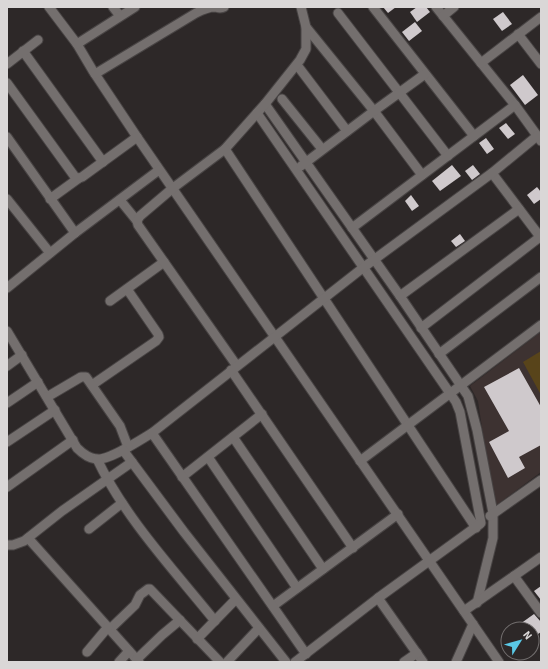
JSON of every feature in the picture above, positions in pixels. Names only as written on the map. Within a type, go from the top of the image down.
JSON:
[{"type":"street","points":[[49,7],[77,44],[136,137],[499,662]]},
{"type":"street","points":[[113,7],[120,16]]},
{"type":"street","points":[[77,44],[135,7]]},
{"type":"street","points":[[94,73],[196,13],[208,8],[224,7]]},
{"type":"street","points":[[137,221],[140,216],[172,188],[225,149],[297,65],[306,49],[306,27],[301,7]]},
{"type":"street","points":[[373,7],[474,136]]},
{"type":"street","points":[[7,331],[72,440],[82,453],[88,457],[97,459],[104,458],[152,433],[364,267],[539,138],[515,105],[436,7]]},
{"type":"street","points":[[443,16],[454,7]]},
{"type":"street","points":[[338,13],[448,156]]},
{"type":"street","points":[[481,63],[541,17]]},
{"type":"street","points":[[306,27],[374,110],[422,175]]},
{"type":"street","points":[[518,34],[541,64]]},
{"type":"street","points":[[7,64],[38,40]]},
{"type":"street","points":[[23,51],[103,162]]},
{"type":"street","points":[[297,65],[347,131]]},
{"type":"street","points":[[297,169],[374,110],[425,74]]},
{"type":"street","points":[[7,83],[73,176],[79,178]]},
{"type":"street","points":[[282,98],[322,149]]},
{"type":"street","points":[[265,104],[400,296],[461,385],[471,404],[493,513],[493,538],[477,602]]},
{"type":"street","points":[[352,228],[515,105]]},
{"type":"street","points":[[257,112],[456,402],[460,412],[478,526]]},
{"type":"street","points":[[7,137],[75,234]]},
{"type":"street","points":[[50,199],[136,137]]},
{"type":"street","points":[[225,149],[478,526]]},
{"type":"street","points":[[8,283],[159,170]]},
{"type":"street","points":[[421,328],[541,238],[492,173]]},
{"type":"street","points":[[7,199],[50,253]]},
{"type":"street","points":[[120,200],[137,221],[138,225],[234,368],[262,414],[353,548]]},
{"type":"street","points":[[400,296],[519,209]]},
{"type":"street","points":[[110,301],[164,262]]},
{"type":"street","points":[[439,354],[541,277]]},
{"type":"street","points":[[92,385],[156,341],[159,337],[127,288]]},
{"type":"street","points":[[360,461],[541,325]]},
{"type":"street","points":[[7,366],[22,356]]},
{"type":"street","points":[[47,397],[81,377],[86,377],[120,426],[125,448],[132,462],[286,662]]},
{"type":"street","points":[[7,403],[38,382]]},
{"type":"street","points":[[7,442],[55,410]]},
{"type":"street","points":[[182,477],[262,414]]},
{"type":"street","points":[[152,433],[306,654]]},
{"type":"street","points":[[233,437],[323,569]]},
{"type":"street","points":[[7,487],[72,440]]},
{"type":"street","points":[[208,456],[298,588]]},
{"type":"street","points":[[97,459],[106,479],[122,503],[215,621]]},
{"type":"street","points":[[7,545],[13,546],[19,544],[106,479],[132,462]]},
{"type":"street","points":[[295,662],[378,598],[478,526],[493,513],[541,480]]},
{"type":"street","points":[[89,529],[122,503]]},
{"type":"street","points":[[273,606],[398,514]]},
{"type":"street","points":[[28,538],[138,661],[162,635],[180,620]]},
{"type":"street","points":[[464,611],[541,558]]},
{"type":"street","points":[[514,576],[541,613]]},
{"type":"street","points":[[86,652],[109,628],[135,605],[140,596],[148,589],[154,592],[220,662]]},
{"type":"street","points":[[378,598],[424,662]]},
{"type":"street","points":[[197,639],[236,599]]},
{"type":"street","points":[[456,662],[473,624]]},
{"type":"street","points":[[227,662],[259,628]]},
{"type":"street","points":[[119,662],[129,651]]},
{"type":"street","points":[[404,662],[417,653]]},
{"type":"shaded area","points":[[541,332],[541,472],[494,507],[478,401],[470,386]]},
{"type":"shaded area","points":[[541,351],[541,395],[523,362]]},
{"type":"building","points":[[383,7],[396,7],[388,13]]},
{"type":"building","points":[[417,7],[426,7],[430,12],[417,22],[410,12]]},
{"type":"building","points":[[503,12],[512,24],[502,31],[493,19]]},
{"type":"building","points":[[415,22],[422,31],[409,41],[402,32]]},
{"type":"building","points":[[523,75],[538,95],[525,105],[510,85]]},
{"type":"building","points":[[506,123],[515,134],[508,139],[499,128]]},
{"type":"building","points":[[486,138],[494,149],[487,154],[479,143]]},
{"type":"building","points":[[452,165],[461,176],[440,191],[432,181]]},
{"type":"building","points":[[473,165],[480,174],[472,180],[465,171]]},
{"type":"building","points":[[537,187],[541,192],[541,199],[534,204],[527,195]]},
{"type":"building","points":[[411,195],[419,206],[412,211],[405,201]]},
{"type":"building","points":[[460,234],[465,241],[456,247],[451,241]]},
{"type":"building","points":[[519,368],[541,407],[541,445],[519,457],[525,468],[508,478],[489,442],[509,431],[484,387]]},
{"type":"building","points":[[541,586],[541,600],[534,591]]},
{"type":"building","points":[[534,614],[541,622],[541,632],[540,633],[540,621],[524,621]]}]
